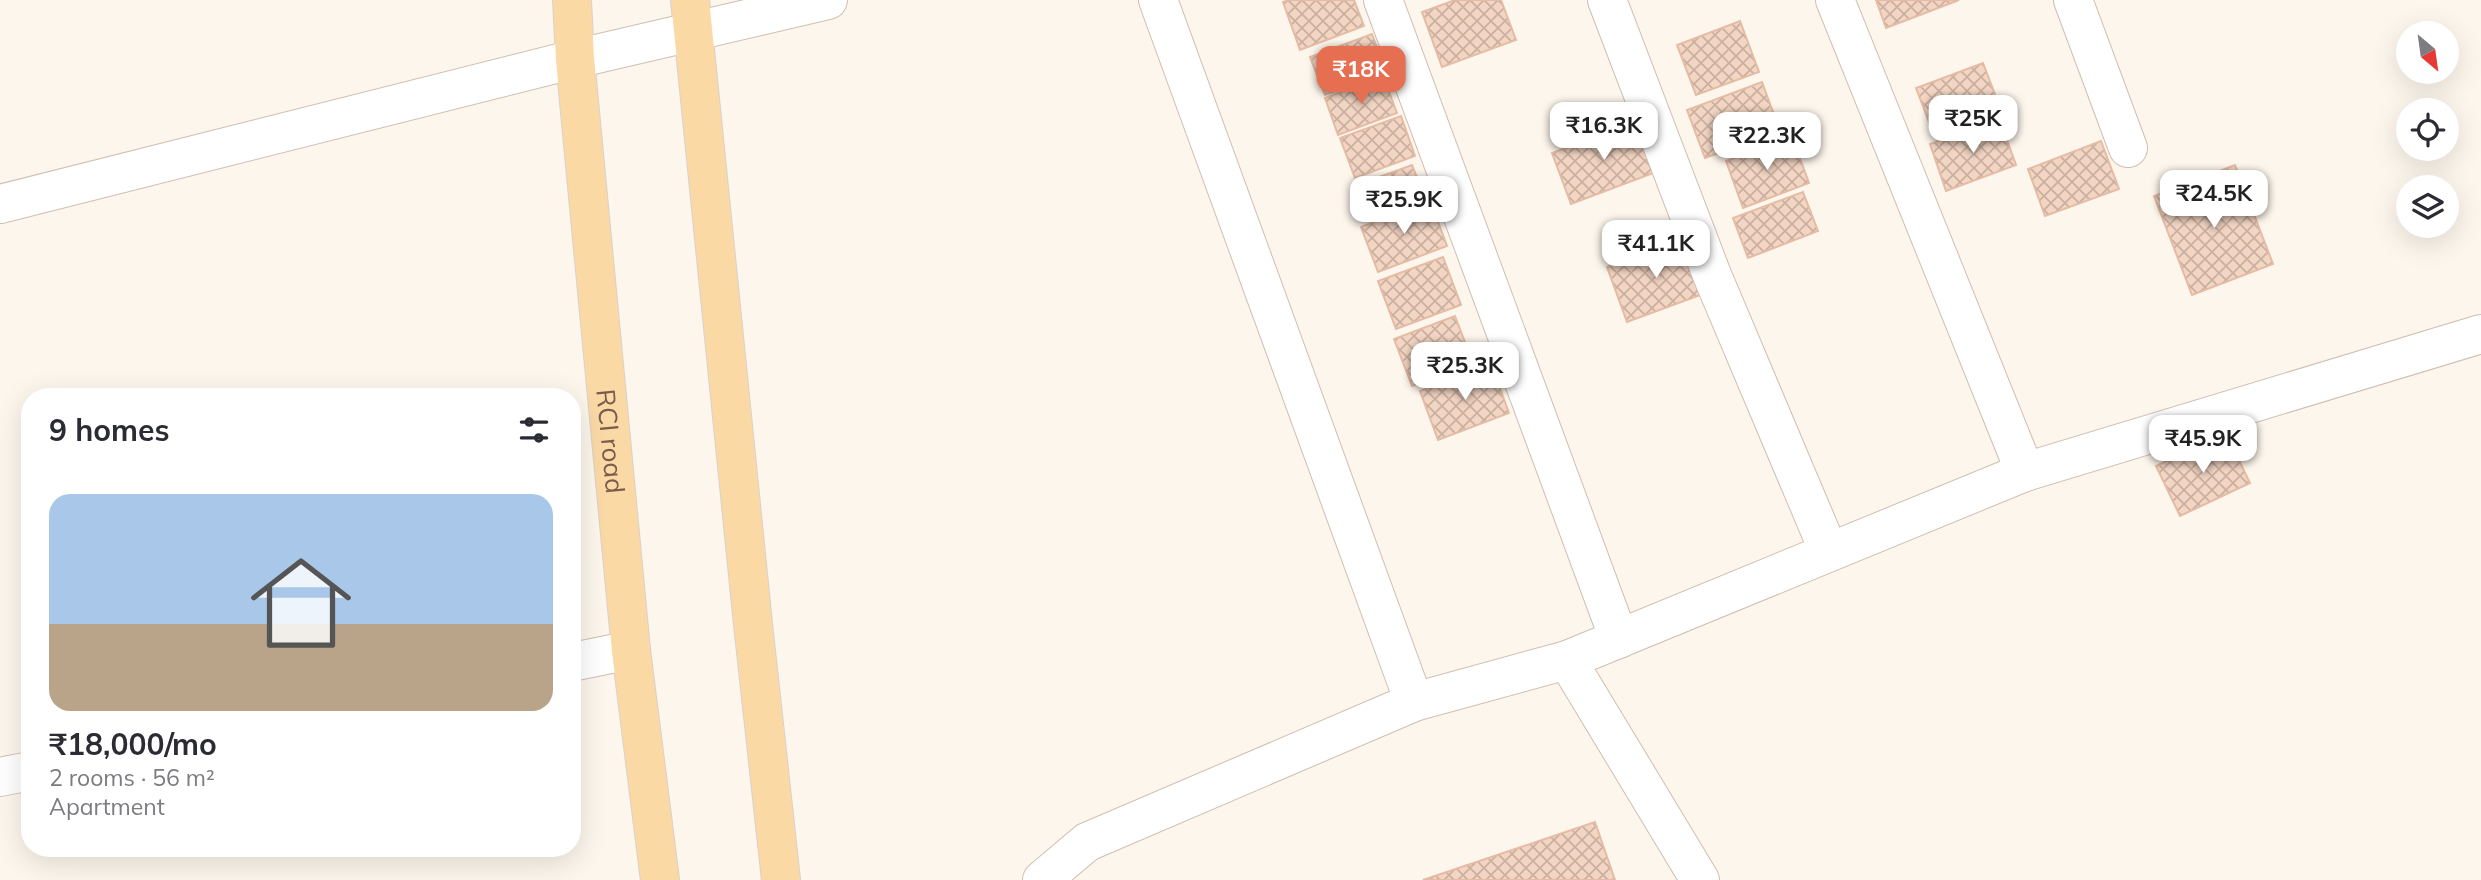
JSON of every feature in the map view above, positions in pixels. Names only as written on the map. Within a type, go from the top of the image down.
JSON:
[{"type":"main road","name":"RCI road","points":[[572,0],[575,59],[631,650],[660,880]]},
{"type":"main road","points":[[691,16],[781,880]]},
{"type":"street","points":[[0,204],[575,59],[691,16],[828,0]]},
{"type":"street","points":[[1158,0],[1414,702]]},
{"type":"street","points":[[1383,0],[1619,639]]},
{"type":"street","points":[[1606,0],[1712,275],[1829,552]]},
{"type":"street","points":[[1835,0],[2025,472]]},
{"type":"street","points":[[2073,0],[2128,148]]},
{"type":"street","points":[[1042,880],[1087,842],[1414,702],[1567,660],[2025,472],[2481,334]]},
{"type":"street","points":[[581,660],[631,650]]},
{"type":"street","points":[[1567,660],[1700,880]]},
{"type":"street","points":[[0,777],[21,773]]},
{"type":"building","points":[[1354,0],[1364,26],[1300,50],[1283,2]]},
{"type":"building","points":[[1455,0],[1501,0],[1516,40],[1442,67],[1422,12]]},
{"type":"building","points":[[1876,0],[1959,0],[1886,28]]},
{"type":"building","points":[[1740,21],[1759,72],[1696,95],[1677,45]]},
{"type":"building","points":[[1372,34],[1386,72],[1325,95],[1310,57]]},
{"type":"building","points":[[1983,63],[2001,110],[1934,135],[1916,88]]},
{"type":"building","points":[[1383,76],[1397,113],[1338,135],[1325,98]]},
{"type":"building","points":[[1762,82],[1780,131],[1705,158],[1687,110]]},
{"type":"building","points":[[1401,116],[1415,156],[1355,178],[1340,138]]},
{"type":"building","points":[[1999,118],[2016,165],[1946,191],[1930,144]]},
{"type":"building","points":[[1637,121],[1656,172],[1571,204],[1552,153]]},
{"type":"building","points":[[1792,137],[1809,183],[1743,208],[1726,161]]},
{"type":"building","points":[[2101,141],[2119,189],[2045,216],[2028,169]]},
{"type":"building","points":[[1412,165],[1424,195],[1365,217],[1354,186]]},
{"type":"building","points":[[2235,165],[2273,264],[2192,295],[2154,196]]},
{"type":"building","points":[[1803,192],[1818,231],[1748,258],[1733,218]]},
{"type":"building","points":[[1430,200],[1447,246],[1378,272],[1361,227]]},
{"type":"building","points":[[1685,238],[1706,293],[1627,322],[1607,267]]},
{"type":"building","points":[[1443,257],[1461,305],[1396,329],[1378,281]]},
{"type":"building","points":[[1455,316],[1473,363],[1412,386],[1394,339]]},
{"type":"building","points":[[1491,364],[1509,413],[1438,440],[1420,391]]},
{"type":"building","points":[[2226,434],[2250,483],[2180,516],[2156,466]]},
{"type":"building","points":[[1595,822],[1615,880],[1423,880]]}]
